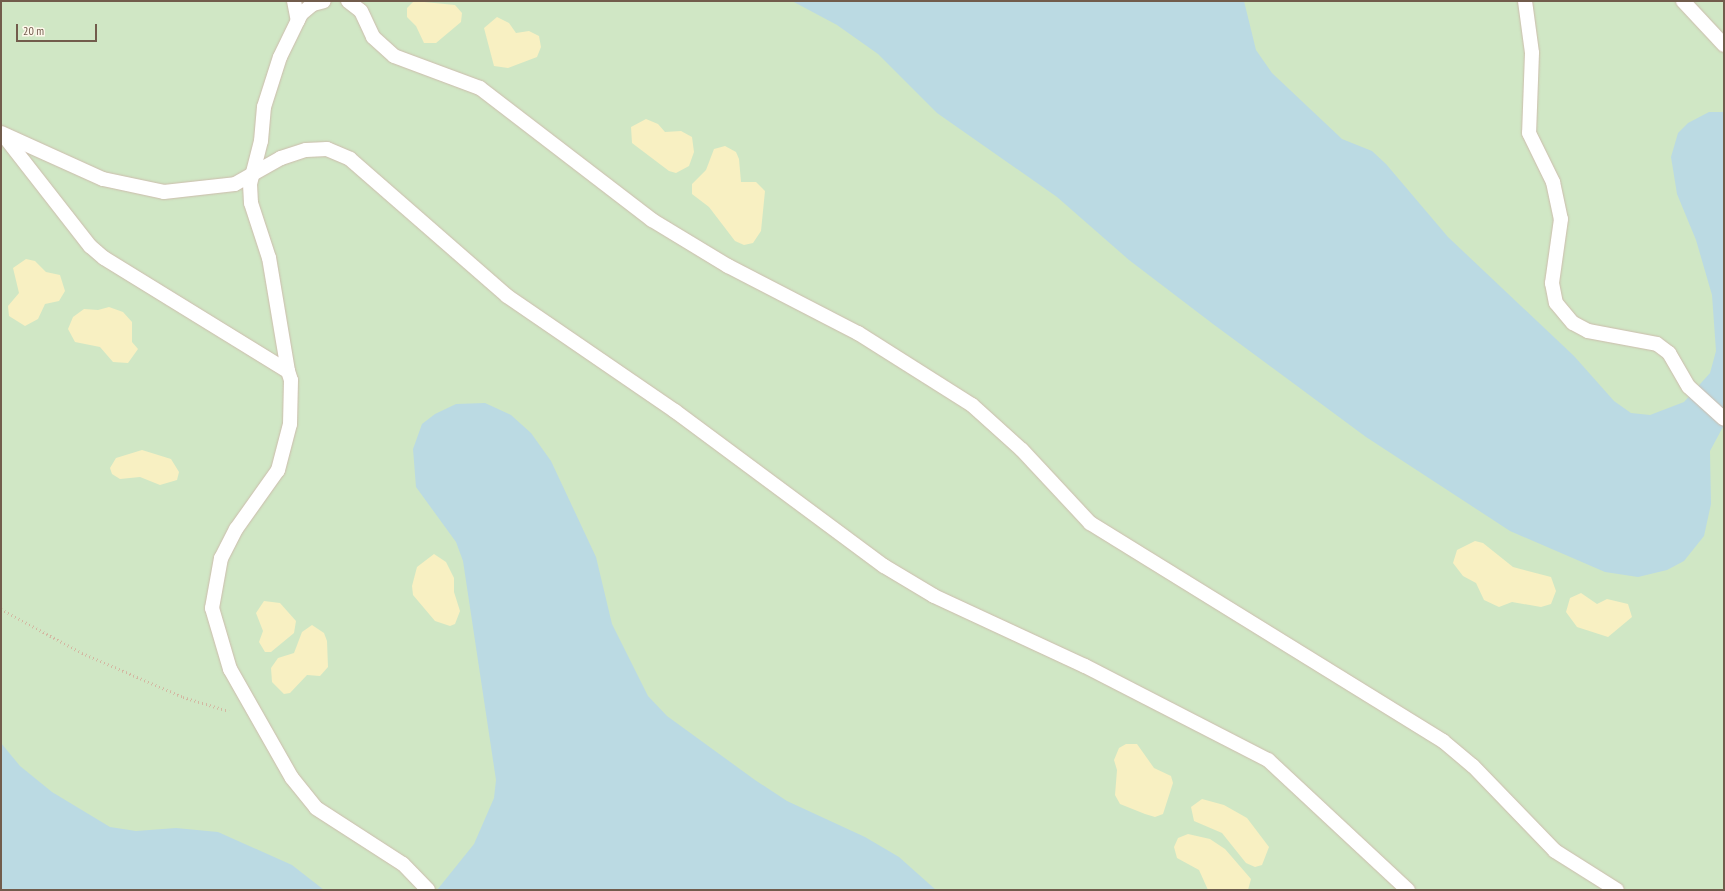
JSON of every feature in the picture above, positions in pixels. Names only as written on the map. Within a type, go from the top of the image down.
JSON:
[{"type":"lane","points":[[294,1],[298,21]]},
{"type":"lane","points":[[324,1],[313,4],[298,21],[266,99],[249,194],[269,258],[288,371],[292,380],[290,424],[278,470],[236,529],[221,558],[212,608],[230,669],[259,723],[292,778],[316,808],[403,864],[428,890]]},
{"type":"lane","points":[[348,1],[361,11],[373,37],[394,56],[480,88],[652,220],[728,266],[858,333],[972,405],[1022,450],[1090,523],[1443,741],[1473,766],[1555,851],[1617,890]]},
{"type":"lane","points":[[1525,1],[1532,53],[1529,133],[1553,182],[1561,220],[1552,283],[1556,303],[1573,323],[1588,331],[1657,344],[1669,353],[1689,387],[1724,419]]},
{"type":"lane","points":[[1683,1],[1724,45]]},
{"type":"lane","points":[[1,133],[103,179],[136,188],[164,192],[208,189],[235,184],[252,177],[281,158],[306,150],[327,149],[350,159],[390,190],[507,296],[681,416],[878,562],[934,596],[1085,666],[1268,760],[1408,890]]},
{"type":"lane","points":[[1,133],[90,246],[104,258],[288,371]]},
{"type":"path","points":[[1,608],[82,653],[183,696],[245,715],[259,723]]},
{"type":"green space","points":[[1,1],[1724,1],[1724,890],[1,890]]},
{"type":"sand","points":[[414,1],[455,5],[462,13],[461,22],[436,43],[424,43],[416,26],[407,17],[407,8]]},
{"type":"sand","points":[[497,17],[509,23],[516,33],[529,31],[539,36],[541,47],[537,57],[508,68],[494,66],[484,28]]},
{"type":"sand","points":[[646,119],[658,124],[665,132],[681,131],[692,137],[694,152],[689,166],[676,173],[669,171],[632,143],[631,127]]},
{"type":"sand","points":[[725,146],[736,152],[739,159],[741,182],[756,182],[765,191],[761,231],[753,243],[744,245],[735,241],[709,207],[692,194],[692,184],[706,170],[714,149]]},
{"type":"sand","points":[[26,259],[35,261],[46,272],[60,275],[65,291],[59,301],[45,304],[38,319],[25,326],[9,316],[8,306],[19,293],[13,268]]},
{"type":"sand","points":[[109,307],[123,312],[132,322],[132,342],[138,349],[128,363],[113,362],[100,347],[75,342],[68,329],[73,317],[84,309],[98,310]]},
{"type":"sand","points":[[142,450],[171,459],[179,472],[177,480],[160,485],[140,477],[120,479],[112,474],[110,468],[116,458]]},
{"type":"sand","points":[[1475,541],[1483,543],[1513,567],[1551,577],[1556,591],[1551,604],[1541,607],[1512,602],[1499,607],[1484,600],[1476,583],[1463,576],[1453,563],[1457,550]]},
{"type":"sand","points":[[434,554],[446,562],[454,578],[454,592],[460,611],[455,624],[450,626],[435,621],[413,595],[412,586],[417,567]]},
{"type":"sand","points":[[1581,593],[1597,604],[1607,599],[1628,604],[1632,617],[1608,637],[1577,627],[1566,612],[1570,598]]},
{"type":"sand","points":[[264,601],[280,603],[296,621],[294,633],[271,652],[265,652],[259,642],[263,631],[256,613]]},
{"type":"sand","points":[[312,625],[324,633],[327,641],[328,667],[320,676],[307,675],[290,693],[284,694],[272,682],[271,668],[278,658],[294,653],[302,632]]},
{"type":"sand","points":[[1126,744],[1137,744],[1154,768],[1171,776],[1173,783],[1163,814],[1155,817],[1145,814],[1120,804],[1115,795],[1117,770],[1114,760],[1119,748]]},
{"type":"sand","points":[[1202,799],[1224,805],[1247,818],[1269,847],[1262,865],[1255,867],[1246,863],[1222,833],[1194,821],[1191,807]]},
{"type":"sand","points":[[1188,834],[1210,839],[1225,849],[1251,879],[1248,890],[1208,890],[1199,870],[1177,858],[1174,847],[1178,838]]},
{"type":"water","points":[[792,1],[1244,1],[1256,50],[1272,73],[1342,139],[1372,151],[1386,164],[1448,237],[1574,356],[1614,401],[1631,413],[1650,415],[1684,402],[1710,373],[1716,351],[1712,295],[1696,240],[1677,194],[1671,157],[1678,133],[1688,123],[1709,112],[1724,112],[1724,425],[1710,451],[1711,504],[1704,536],[1684,561],[1667,570],[1638,577],[1605,572],[1510,531],[1366,437],[1129,260],[1057,197],[937,113],[878,54],[837,25]]},
{"type":"water","points":[[485,403],[511,415],[531,433],[551,461],[596,557],[612,624],[648,696],[667,716],[755,780],[787,801],[865,837],[899,857],[936,890],[437,890],[474,844],[494,798],[496,780],[463,561],[456,542],[416,487],[413,449],[422,424],[435,414],[456,404]]},
{"type":"water","points":[[1,743],[20,766],[52,792],[110,827],[136,831],[176,828],[218,832],[292,865],[324,890],[1,890]]}]
